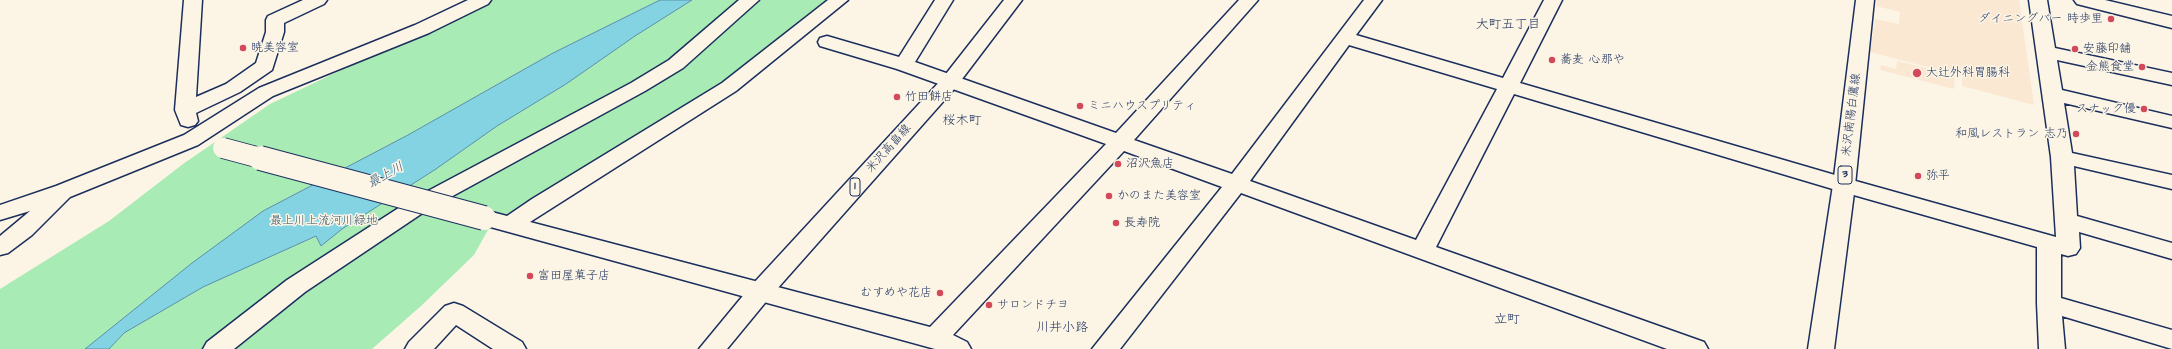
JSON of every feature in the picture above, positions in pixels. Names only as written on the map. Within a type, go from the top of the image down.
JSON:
[{"type":"street","points":[[191,140],[185,110],[193,0]]},
{"type":"street","points":[[185,110],[233,88],[265,66],[275,32],[276,20],[318,0]]},
{"type":"street","points":[[0,213],[64,191],[191,140],[266,92],[422,29],[482,0]]},
{"type":"street","points":[[216,349],[296,286],[419,205],[638,87],[676,64],[750,0]]},
{"type":"street","points":[[511,225],[540,204],[729,87],[839,0]]},
{"type":"street","points":[[904,65],[944,0]]},
{"type":"street","name":"米沢高畠線","points":[[712,349],[760,292],[949,83],[1013,0]]},
{"type":"street","points":[[935,338],[1120,142],[1249,0]]},
{"type":"street","points":[[1105,349],[1236,184],[1373,0]]},
{"type":"street","points":[[1422,252],[1553,0]]},
{"type":"street","name":"米沢南陽白鷹線","points":[[1821,349],[1844,185],[1865,0]]},
{"type":"street","points":[[1346,38],[1844,185],[2068,248],[2062,157],[2038,0]]},
{"type":"street","points":[[2083,0],[2172,22]]},
{"type":"street","points":[[827,42],[904,65],[949,83],[1120,142],[1422,252],[1695,349]]},
{"type":"street","points":[[2045,52],[2172,79]]},
{"type":"street","points":[[2052,94],[2172,122]]},
{"type":"street","points":[[191,140],[935,338],[958,349]]},
{"type":"street","points":[[2062,157],[2172,182]]},
{"type":"street","points":[[0,247],[24,230],[64,191]]},
{"type":"street","points":[[2067,221],[2172,250]]},
{"type":"street","points":[[2049,243],[2049,303],[2052,349]]},
{"type":"street","points":[[2049,303],[2172,340]]},
{"type":"street","points":[[418,349],[454,312],[513,349]]},
{"type":"shaded area","points":[[1877,0],[2019,0],[2034,105],[1962,86],[1962,76],[1870,52],[1875,19],[1899,24],[1900,12],[1876,6]]},
{"type":"shaded area","name":"大辻外科胃腸科","points":[[1897,61],[1955,75],[1954,89],[1880,70],[1881,65],[1896,69]]},
{"type":"green space","name":"最上川上流河川緑地","points":[[488,0],[834,0],[729,82],[528,201],[488,230],[474,255],[421,306],[372,349],[0,349],[0,289],[109,221],[183,164],[270,104]]},
{"type":"water","name":"最上川","points":[[660,0],[692,0],[635,36],[566,84],[497,126],[436,169],[342,229],[321,246],[316,236],[203,287],[124,333],[109,349],[85,349],[192,263],[263,211],[408,135],[553,53]]},
{"type":"place","name":"ダイニングバー 時歩里","points":[[2111,19]]},
{"type":"place","name":"暁美容室","points":[[243,48]]},
{"type":"place","name":"安藤印舗","points":[[2075,49]]},
{"type":"place","name":"蕎麦 心那や","points":[[1552,60]]},
{"type":"place","name":"金熊食堂","points":[[2142,67]]},
{"type":"place","name":"大辻外科胃腸科","points":[[1917,73]]},
{"type":"place","name":"竹田餅店","points":[[897,97]]},
{"type":"place","name":"ミニハウスプリティ","points":[[1080,106]]},
{"type":"place","name":"スナック優","points":[[2144,109]]},
{"type":"place","name":"和風レストラン 志乃","points":[[2076,134]]},
{"type":"place","name":"沼沢魚店","points":[[1118,164]]},
{"type":"place","name":"弥平","points":[[1918,176]]},
{"type":"place","name":"かのまた美容室","points":[[1109,196]]},
{"type":"place","name":"長寿院","points":[[1116,223]]},
{"type":"place","name":"富田屋菓子店","points":[[530,276]]},
{"type":"place","name":"むすめや花店","points":[[940,293]]},
{"type":"place","name":"サロンドチヨ","points":[[989,305]]},
{"type":"district","name":"大町五丁目","points":[[1508,25]]},
{"type":"district","name":"桜木町","points":[[962,121]]},
{"type":"district","name":"立町","points":[[1507,320]]},
{"type":"district","name":"川井小路","points":[[1062,328]]}]
